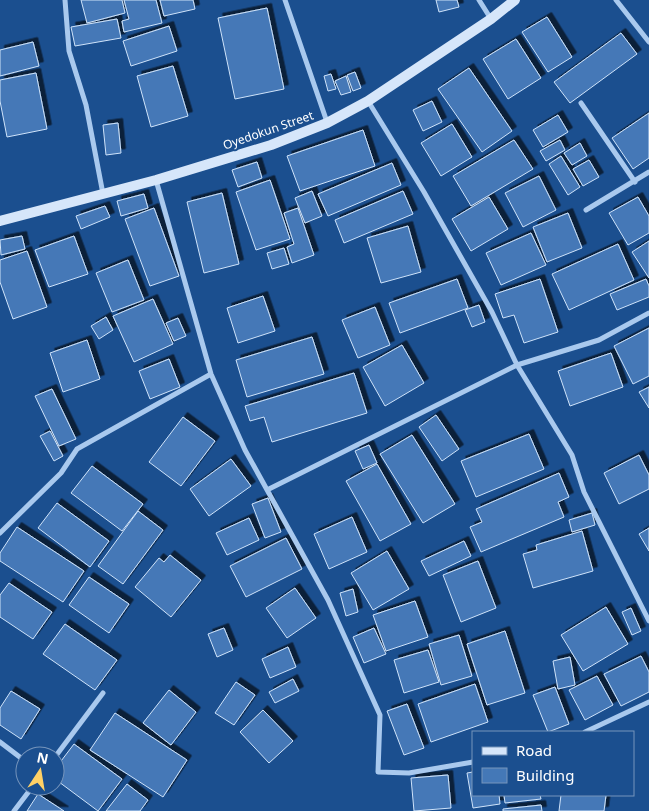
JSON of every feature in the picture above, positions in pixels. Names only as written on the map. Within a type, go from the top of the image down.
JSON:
[{"type":"street","points":[[65,0],[69,51],[86,105],[103,194]]},
{"type":"street","points":[[284,0],[327,123]]},
{"type":"street","points":[[479,0],[491,19]]},
{"type":"street","name":"Oyedokun Street","points":[[0,221],[156,180],[271,145],[327,123],[368,101],[491,19],[515,0]]},
{"type":"street","points":[[616,0],[649,42]]},
{"type":"street","points":[[368,101],[424,192],[492,312],[517,365],[572,455],[584,492],[649,621]]},
{"type":"street","points":[[582,103],[635,182]]},
{"type":"street","points":[[586,210],[649,172]]},
{"type":"street","points":[[156,180],[211,374],[245,450],[328,600],[380,715],[378,772],[409,773],[472,762]]},
{"type":"street","points":[[267,490],[517,365],[599,340],[649,313]]},
{"type":"street","points":[[0,532],[61,473],[77,449],[211,374]]},
{"type":"street","points":[[63,746],[103,693]]},
{"type":"street","points":[[587,731],[649,702]]},
{"type":"street","points":[[0,742],[15,753]]},
{"type":"street","points":[[14,811],[25,796]]},
{"type":"building","points":[[81,0],[122,0],[125,13],[87,23]]},
{"type":"building","points":[[124,0],[156,0],[162,23],[124,32],[122,21],[129,19]]},
{"type":"building","points":[[160,0],[193,0],[195,9],[164,16]]},
{"type":"building","points":[[436,0],[457,0],[459,7],[439,12]]},
{"type":"building","points":[[267,8],[284,89],[235,99],[218,18]]},
{"type":"building","points":[[547,17],[572,57],[548,72],[522,32]]},
{"type":"building","points":[[117,19],[121,38],[75,46],[71,27]]},
{"type":"building","points":[[169,26],[177,51],[131,66],[123,41]]},
{"type":"building","points":[[621,33],[637,54],[570,103],[554,82]]},
{"type":"building","points":[[516,39],[541,78],[508,99],[483,59]]},
{"type":"building","points":[[33,42],[39,66],[0,76],[0,50]]},
{"type":"building","points":[[173,66],[188,116],[151,127],[137,76]]},
{"type":"building","points":[[469,68],[512,131],[482,152],[438,89]]},
{"type":"building","points":[[355,72],[361,88],[353,91],[347,75]]},
{"type":"building","points":[[36,73],[47,129],[7,137],[0,101],[0,80]]},
{"type":"building","points":[[331,74],[336,89],[328,91],[324,76]]},
{"type":"building","points":[[346,76],[351,92],[341,95],[335,81]]},
{"type":"building","points":[[432,101],[442,122],[423,131],[413,110]]},
{"type":"building","points":[[649,113],[649,158],[633,169],[612,138]]},
{"type":"building","points":[[558,115],[568,132],[543,147],[533,130]]},
{"type":"building","points":[[118,123],[121,153],[106,155],[103,125]]},
{"type":"building","points":[[452,124],[472,157],[441,176],[421,143]]},
{"type":"building","points":[[363,130],[375,166],[300,191],[287,156]]},
{"type":"building","points":[[514,140],[533,169],[471,206],[453,176]]},
{"type":"building","points":[[560,140],[565,150],[546,161],[540,151]]},
{"type":"building","points":[[580,143],[587,156],[572,165],[564,153]]},
{"type":"building","points":[[561,156],[580,187],[568,195],[549,164]]},
{"type":"building","points":[[589,160],[599,177],[583,186],[573,169]]},
{"type":"building","points":[[257,162],[262,178],[238,187],[232,170]]},
{"type":"building","points":[[392,163],[401,185],[328,216],[318,194]]},
{"type":"building","points":[[539,176],[556,210],[523,227],[505,193]]},
{"type":"building","points":[[270,180],[290,239],[256,250],[236,192]]},
{"type":"building","points":[[312,191],[322,216],[305,223],[295,198]]},
{"type":"building","points":[[403,191],[413,214],[344,243],[335,220]]},
{"type":"building","points":[[222,193],[239,264],[204,273],[187,202]]},
{"type":"building","points":[[144,194],[148,208],[121,216],[117,201]]},
{"type":"building","points":[[489,197],[508,229],[471,251],[452,219]]},
{"type":"building","points":[[638,197],[649,216],[649,233],[628,245],[609,213]]},
{"type":"building","points":[[105,206],[110,217],[81,229],[76,216]]},
{"type":"building","points":[[154,208],[179,276],[150,286],[125,219]]},
{"type":"building","points":[[298,208],[314,255],[292,263],[287,247],[294,244],[284,213]]},
{"type":"building","points":[[568,213],[582,248],[547,262],[533,227]]},
{"type":"building","points":[[408,226],[421,272],[381,283],[367,238]]},
{"type":"building","points":[[531,233],[546,265],[501,285],[486,253]]},
{"type":"building","points":[[22,236],[25,249],[1,255],[0,240]]},
{"type":"building","points":[[74,236],[88,274],[49,287],[35,250]]},
{"type":"building","points":[[649,241],[649,278],[632,252]]},
{"type":"building","points":[[618,244],[634,280],[569,310],[552,274]]},
{"type":"building","points":[[284,248],[289,264],[272,269],[267,253]]},
{"type":"building","points":[[27,251],[47,307],[13,319],[0,282],[0,260]]},
{"type":"building","points":[[128,260],[144,300],[112,312],[96,273]]},
{"type":"building","points":[[457,279],[468,308],[400,333],[389,303]]},
{"type":"building","points":[[540,279],[558,332],[524,343],[514,315],[503,318],[495,294]]},
{"type":"building","points":[[646,279],[649,286],[649,297],[617,310],[610,294]]},
{"type":"building","points":[[263,296],[275,331],[238,343],[227,308]]},
{"type":"building","points":[[153,299],[173,344],[134,362],[113,316]]},
{"type":"building","points":[[479,305],[485,322],[472,327],[465,310]]},
{"type":"building","points":[[375,307],[390,345],[358,358],[342,320]]},
{"type":"building","points":[[106,317],[113,330],[99,339],[91,326]]},
{"type":"building","points":[[178,318],[186,336],[174,341],[166,323]]},
{"type":"building","points":[[649,328],[649,376],[633,384],[614,346]]},
{"type":"building","points":[[312,337],[324,374],[247,397],[236,360]]},
{"type":"building","points":[[87,340],[100,379],[63,392],[50,353]]},
{"type":"building","points":[[402,345],[424,383],[385,406],[363,367]]},
{"type":"building","points":[[611,353],[623,387],[570,406],[558,371]]},
{"type":"building","points":[[169,359],[180,387],[150,399],[139,371]]},
{"type":"building","points":[[354,373],[367,413],[272,442],[264,417],[250,421],[245,406]]},
{"type":"building","points":[[649,387],[649,408],[639,392]]},
{"type":"building","points":[[52,389],[76,439],[59,446],[35,396]]},
{"type":"building","points":[[436,415],[459,449],[442,461],[419,427]]},
{"type":"building","points":[[183,417],[215,441],[181,486],[149,462]]},
{"type":"building","points":[[50,431],[63,456],[54,461],[40,436]]},
{"type":"building","points":[[529,434],[544,469],[476,497],[461,461]]},
{"type":"building","points":[[412,435],[455,504],[423,523],[380,454]]},
{"type":"building","points":[[369,445],[377,463],[363,469],[355,451]]},
{"type":"building","points":[[639,455],[649,475],[649,489],[619,504],[604,473]]},
{"type":"building","points":[[231,459],[251,486],[209,516],[190,489]]},
{"type":"building","points":[[377,464],[411,524],[380,541],[346,481]]},
{"type":"building","points":[[92,466],[143,504],[122,531],[71,493]]},
{"type":"building","points":[[559,473],[569,497],[558,502],[564,517],[481,552],[470,527],[482,522],[476,509]]},
{"type":"building","points":[[268,498],[281,532],[265,538],[252,504]]},
{"type":"building","points":[[57,503],[109,541],[90,567],[38,528]]},
{"type":"building","points":[[138,511],[163,530],[123,584],[98,566]]},
{"type":"building","points":[[592,513],[595,525],[572,532],[569,520]]},
{"type":"building","points":[[352,517],[367,552],[329,569],[314,534]]},
{"type":"building","points":[[249,518],[259,540],[227,555],[216,533]]},
{"type":"building","points":[[17,527],[84,571],[63,602],[0,561],[0,553]]},
{"type":"building","points":[[649,528],[649,551],[639,534]]},
{"type":"building","points":[[582,531],[593,571],[533,588],[523,554],[537,550],[536,545]]},
{"type":"building","points":[[286,538],[302,569],[246,597],[230,566]]},
{"type":"building","points":[[464,541],[471,556],[429,576],[421,561]]},
{"type":"building","points":[[387,551],[409,589],[373,610],[351,573]]},
{"type":"building","points":[[170,555],[201,580],[171,617],[135,587],[159,558],[164,562]]},
{"type":"building","points":[[478,561],[496,608],[461,622],[443,575]]},
{"type":"building","points":[[89,577],[129,604],[109,633],[69,605]]},
{"type":"building","points":[[9,583],[52,612],[33,639],[0,617],[0,595]]},
{"type":"building","points":[[295,588],[316,618],[287,638],[266,608]]},
{"type":"building","points":[[353,589],[358,612],[346,616],[340,593]]},
{"type":"building","points":[[415,601],[428,637],[386,651],[373,615]]},
{"type":"building","points":[[606,607],[628,644],[583,671],[561,635]]},
{"type":"building","points":[[631,608],[641,631],[632,635],[622,612]]},
{"type":"building","points":[[65,624],[117,660],[95,690],[43,654]]},
{"type":"building","points":[[224,628],[233,650],[217,657],[208,634]]},
{"type":"building","points":[[374,628],[386,654],[364,663],[353,637]]},
{"type":"building","points":[[505,631],[525,693],[487,705],[467,644]]},
{"type":"building","points":[[459,635],[472,676],[441,685],[429,644]]},
{"type":"building","points":[[288,647],[296,667],[270,678],[262,659]]},
{"type":"building","points":[[428,650],[439,682],[404,693],[394,660]]},
{"type":"building","points":[[641,656],[649,672],[649,692],[621,706],[604,674]]},
{"type":"building","points":[[570,657],[575,685],[558,689],[553,661]]},
{"type":"building","points":[[597,676],[613,705],[585,720],[569,690]]},
{"type":"building","points":[[293,679],[299,691],[275,703],[269,692]]},
{"type":"building","points":[[236,682],[255,695],[234,725],[215,713]]},
{"type":"building","points":[[475,684],[488,722],[431,742],[418,704]]},
{"type":"building","points":[[555,687],[569,724],[548,731],[533,695]]},
{"type":"building","points":[[169,690],[196,712],[171,745],[143,723]]},
{"type":"building","points":[[11,691],[40,709],[21,739],[0,725],[0,708]]},
{"type":"building","points":[[407,704],[424,748],[404,755],[387,711]]},
{"type":"building","points":[[263,710],[293,741],[269,763],[240,732]]},
{"type":"building","points":[[115,713],[187,760],[163,797],[90,750]]},
{"type":"building","points":[[74,744],[122,779],[98,811],[65,786],[65,756]]},
{"type":"building","points":[[472,772],[472,796],[499,796],[500,804],[473,808],[467,773]]},
{"type":"building","points":[[448,775],[451,808],[414,811],[411,778]]},
{"type":"building","points":[[127,784],[148,800],[140,811],[106,811]]},
{"type":"building","points":[[37,796],[41,796],[64,811],[27,811]]},
{"type":"building","points":[[504,796],[540,796],[541,799],[505,803]]},
{"type":"building","points":[[561,796],[606,796],[604,811],[559,811]]},
{"type":"building","points":[[541,805],[542,811],[503,811],[503,809]]}]
